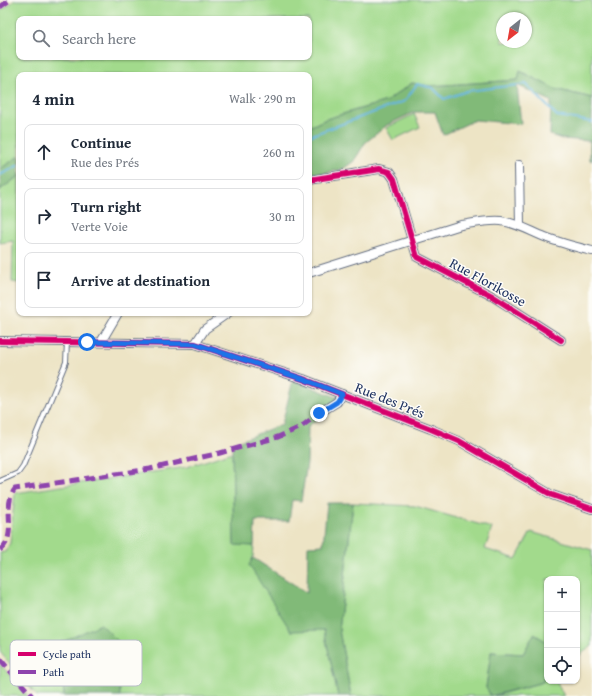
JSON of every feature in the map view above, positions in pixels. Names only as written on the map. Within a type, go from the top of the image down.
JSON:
[{"type":"street","points":[[519,165],[520,226]]},
{"type":"street","name":"Rue Florikosse","points":[[312,180],[379,169],[389,172],[394,179],[417,257],[422,261],[487,293],[561,340]]},
{"type":"street","points":[[312,272],[461,225],[500,221],[520,226],[545,237],[575,247],[592,251]]},
{"type":"street","points":[[101,342],[116,316]]},
{"type":"street","points":[[195,344],[205,329],[224,316]]},
{"type":"street","name":"Rue des Prés","points":[[0,341],[195,344],[303,379],[459,441],[552,495],[592,509]]},
{"type":"street","points":[[319,413],[337,402],[342,394]]},
{"type":"lane","points":[[0,481],[18,472],[23,466],[66,362],[67,342]]},
{"type":"green space","points":[[15,0],[592,0],[592,98],[555,89],[520,71],[518,80],[430,86],[412,83],[387,101],[326,119],[312,126],[312,72],[16,72],[16,158],[0,169],[0,11]]},
{"type":"green space","points":[[520,71],[555,89],[592,98],[592,161],[590,160],[590,141],[562,139],[550,135],[551,101],[517,85],[521,124],[475,120],[443,135],[435,112],[414,112],[387,125],[365,143],[354,161],[343,169],[312,176],[312,126],[326,119],[387,101],[412,83],[430,86],[518,80]]},
{"type":"green space","points":[[414,114],[420,127],[393,140],[386,128]]},
{"type":"green space","points":[[16,158],[16,178],[0,190],[0,169]]},
{"type":"green space","points":[[16,178],[16,283],[12,282],[13,241],[0,243],[0,190]]},
{"type":"green space","points":[[293,380],[344,400],[308,426],[307,463],[301,501],[292,500],[289,521],[255,521],[254,546],[234,545],[232,444],[282,424]]},
{"type":"green space","points":[[232,452],[234,544],[254,546],[253,558],[250,565],[324,630],[338,696],[120,696],[109,686],[142,686],[142,640],[10,640],[10,664],[0,652],[0,553],[5,552],[10,543],[15,493],[187,467]]},
{"type":"green space","points":[[327,503],[353,503],[339,630],[351,696],[338,696],[324,630],[291,631],[249,565],[253,558],[307,593],[308,546],[323,545]]},
{"type":"green space","points":[[353,503],[415,506],[492,528],[485,549],[516,559],[531,532],[592,550],[592,646],[580,655],[580,576],[544,576],[544,640],[534,634],[523,654],[491,652],[486,687],[491,696],[351,696],[339,630]]},
{"type":"green space","points":[[101,624],[117,640],[66,640]]},
{"type":"green space","points":[[534,634],[544,640],[543,682],[491,696],[486,688],[491,652],[523,654]]},
{"type":"green space","points":[[0,664],[10,675],[10,686],[19,686],[28,696],[0,696]]},
{"type":"green space","points":[[544,676],[544,684],[558,684],[564,696],[494,696],[543,682]]},
{"type":"green space","points":[[29,686],[63,686],[64,696],[37,696]]},
{"type":"green space","points":[[63,686],[120,686],[120,696],[64,696]]},
{"type":"waterway","points":[[312,135],[405,101],[417,84],[433,88],[444,99],[467,91],[526,84],[557,116],[592,122]]},
{"type":"waterway","points":[[0,175],[16,167]]},
{"type":"marked path","points":[[0,7],[10,0]]},
{"type":"marked path","points":[[0,550],[6,544],[8,537],[9,504],[15,489],[150,469],[220,453],[278,437],[301,427],[319,413]]},
{"type":"marked path","points":[[0,659],[10,671]]},
{"type":"marked path","points":[[23,686],[32,696]]},
{"type":"cycle path","points":[[312,180],[379,169],[389,172],[394,179],[417,257],[492,296],[561,340]]},
{"type":"cycle path","points":[[0,341],[195,344],[303,379],[431,429],[459,441],[552,495],[592,509]]},
{"type":"route","points":[[87,342],[195,344],[203,348],[319,384],[342,394],[337,402],[319,413]]}]
